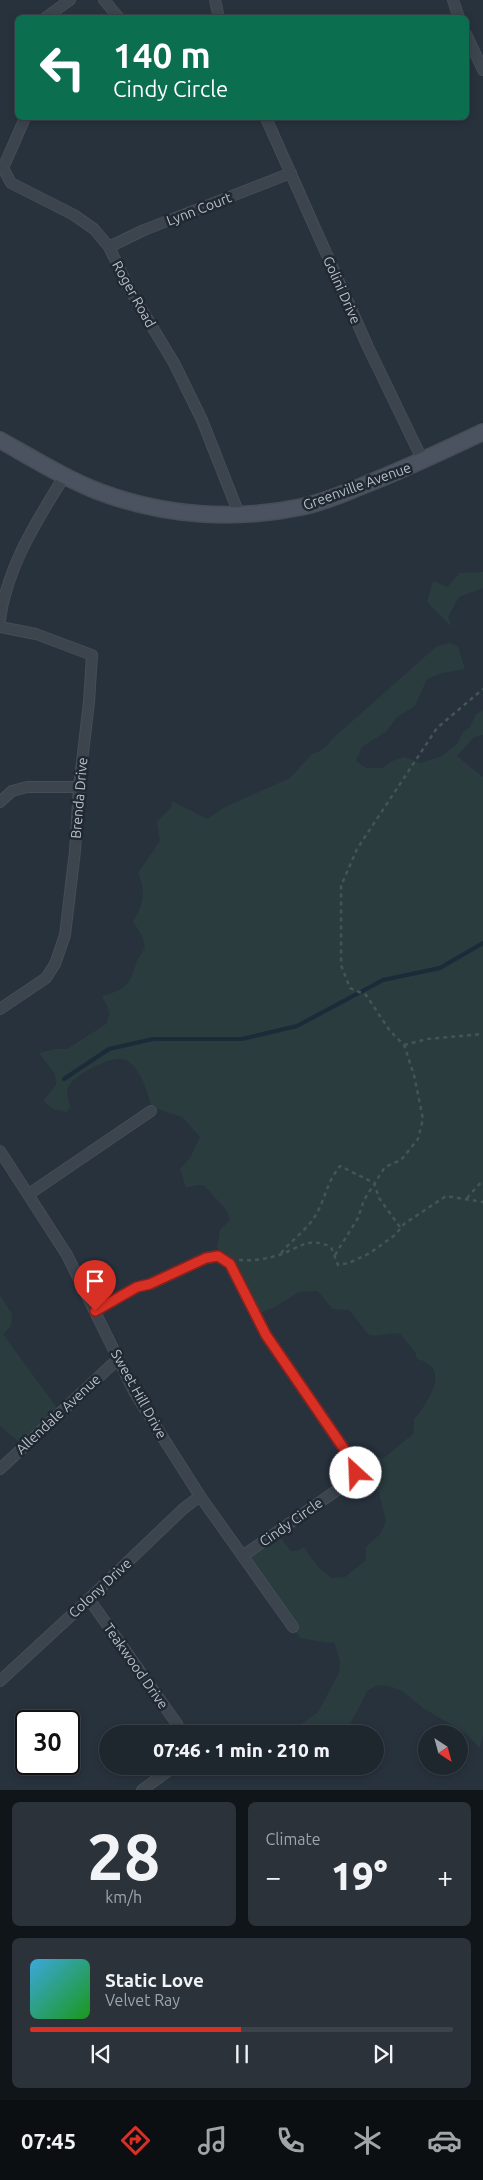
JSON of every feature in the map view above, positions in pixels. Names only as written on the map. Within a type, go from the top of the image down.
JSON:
[{"type":"street","points":[[49,15],[70,0]]},
{"type":"street","points":[[104,0],[116,15]]},
{"type":"street","points":[[215,0],[218,15]]},
{"type":"street","points":[[453,0],[458,15]]},
{"type":"street","points":[[469,40],[483,70]]},
{"type":"street","name":"Roger Road","points":[[24,120],[3,168],[5,176],[11,183],[74,215],[94,229],[109,247],[130,290],[174,363],[223,470],[239,514]]},
{"type":"street","name":"Golini Drive","points":[[267,120],[372,355],[423,461]]},
{"type":"street","name":"Lynn Court","points":[[109,247],[144,230],[291,173]]},
{"type":"street","name":"Greenville Avenue","points":[[0,440],[100,492],[160,510],[188,514],[239,514],[269,513],[303,507],[348,492],[423,461],[483,432]]},
{"type":"street","points":[[0,620],[6,587],[18,560],[41,514],[65,475]]},
{"type":"street","name":"Brenda Drive","points":[[0,627],[36,634],[92,655],[89,702],[79,787],[75,852],[65,935],[60,952],[46,978],[0,1010]]},
{"type":"street","points":[[0,802],[12,791],[27,787],[79,787]]},
{"type":"street","points":[[29,1194],[150,1111]]},
{"type":"street","name":"Sweet Hill Drive","points":[[0,1151],[72,1263],[135,1393],[200,1496],[293,1627]]},
{"type":"street","points":[[95,1311],[137,1287],[150,1284],[206,1258],[218,1256],[230,1264]]},
{"type":"street","name":"Cindy Circle","points":[[230,1264],[266,1335],[351,1459],[356,1473],[353,1479],[244,1556]]},
{"type":"street","name":"Allendale Avenue","points":[[0,1469],[118,1359]]},
{"type":"street","name":"Colony Drive","points":[[0,1681],[200,1496]]},
{"type":"street","name":"Teakwood Drive","points":[[89,1600],[178,1725]]},
{"type":"street","points":[[142,1790],[163,1775]]},
{"type":"path","points":[[334,1255],[358,1218],[374,1183],[385,1167],[400,1160],[418,1139],[423,1118],[414,1075],[404,1045],[390,1031],[366,995],[350,988],[341,965],[341,886],[357,849],[437,728],[483,689]]},
{"type":"path","points":[[404,1045],[427,1039],[483,1034]]},
{"type":"path","points":[[279,1255],[313,1220],[322,1204],[330,1178],[340,1166],[374,1183],[379,1198],[400,1227]]},
{"type":"path","points":[[467,1198],[483,1180]]},
{"type":"path","points":[[230,1264],[239,1260],[253,1261],[279,1255],[303,1244],[319,1241],[331,1247],[338,1265],[349,1263],[370,1253],[395,1235],[400,1227],[446,1196],[483,1202]]},
{"type":"shaded area","points":[[483,572],[483,588],[459,597],[448,617],[452,627],[427,602],[433,581],[447,587],[460,573]]},
{"type":"shaded area","points":[[450,643],[458,647],[465,669],[442,673],[427,679],[415,706],[397,717],[387,731],[362,747],[356,761],[366,768],[382,768],[392,761],[404,757],[421,763],[442,756],[458,743],[463,732],[470,727],[476,714],[483,710],[483,735],[474,737],[457,756],[483,777],[483,1736],[480,1748],[468,1736],[468,1725],[452,1725],[423,1708],[402,1691],[389,1686],[379,1685],[368,1690],[350,1725],[300,1725],[318,1712],[339,1673],[340,1661],[334,1642],[329,1643],[300,1638],[242,1551],[244,1547],[273,1528],[291,1551],[297,1551],[304,1547],[318,1567],[332,1578],[345,1577],[366,1560],[366,1547],[381,1533],[386,1521],[378,1489],[364,1470],[354,1468],[375,1457],[384,1458],[414,1433],[414,1419],[425,1404],[434,1386],[435,1377],[433,1370],[427,1363],[417,1359],[415,1352],[400,1334],[369,1335],[349,1310],[332,1309],[318,1291],[299,1292],[275,1307],[255,1315],[217,1247],[220,1230],[230,1220],[227,1211],[204,1185],[186,1188],[180,1169],[190,1158],[200,1137],[182,1117],[152,1107],[140,1074],[126,1060],[120,1059],[105,1062],[81,1075],[68,1086],[67,1094],[70,1106],[67,1112],[53,1109],[43,1101],[56,1085],[55,1074],[39,1053],[55,1049],[67,1049],[106,1024],[110,1013],[102,996],[122,988],[131,978],[139,957],[145,948],[143,938],[133,921],[140,909],[143,898],[141,880],[138,873],[160,841],[157,822],[172,806],[172,801],[207,819],[225,807],[290,778],[312,754],[328,745],[331,740],[437,646]]},
{"type":"shaded area","points":[[0,1295],[12,1314],[11,1326],[3,1334],[57,1408],[22,1441],[18,1441],[0,1426]]},
{"type":"waterway","points":[[64,1079],[109,1049],[153,1039],[242,1039],[297,1026],[383,980],[440,968],[483,943]]},
{"type":"route","points":[[95,1311],[137,1287],[150,1284],[206,1258],[218,1256],[230,1264],[266,1335],[351,1459],[356,1473]]}]
